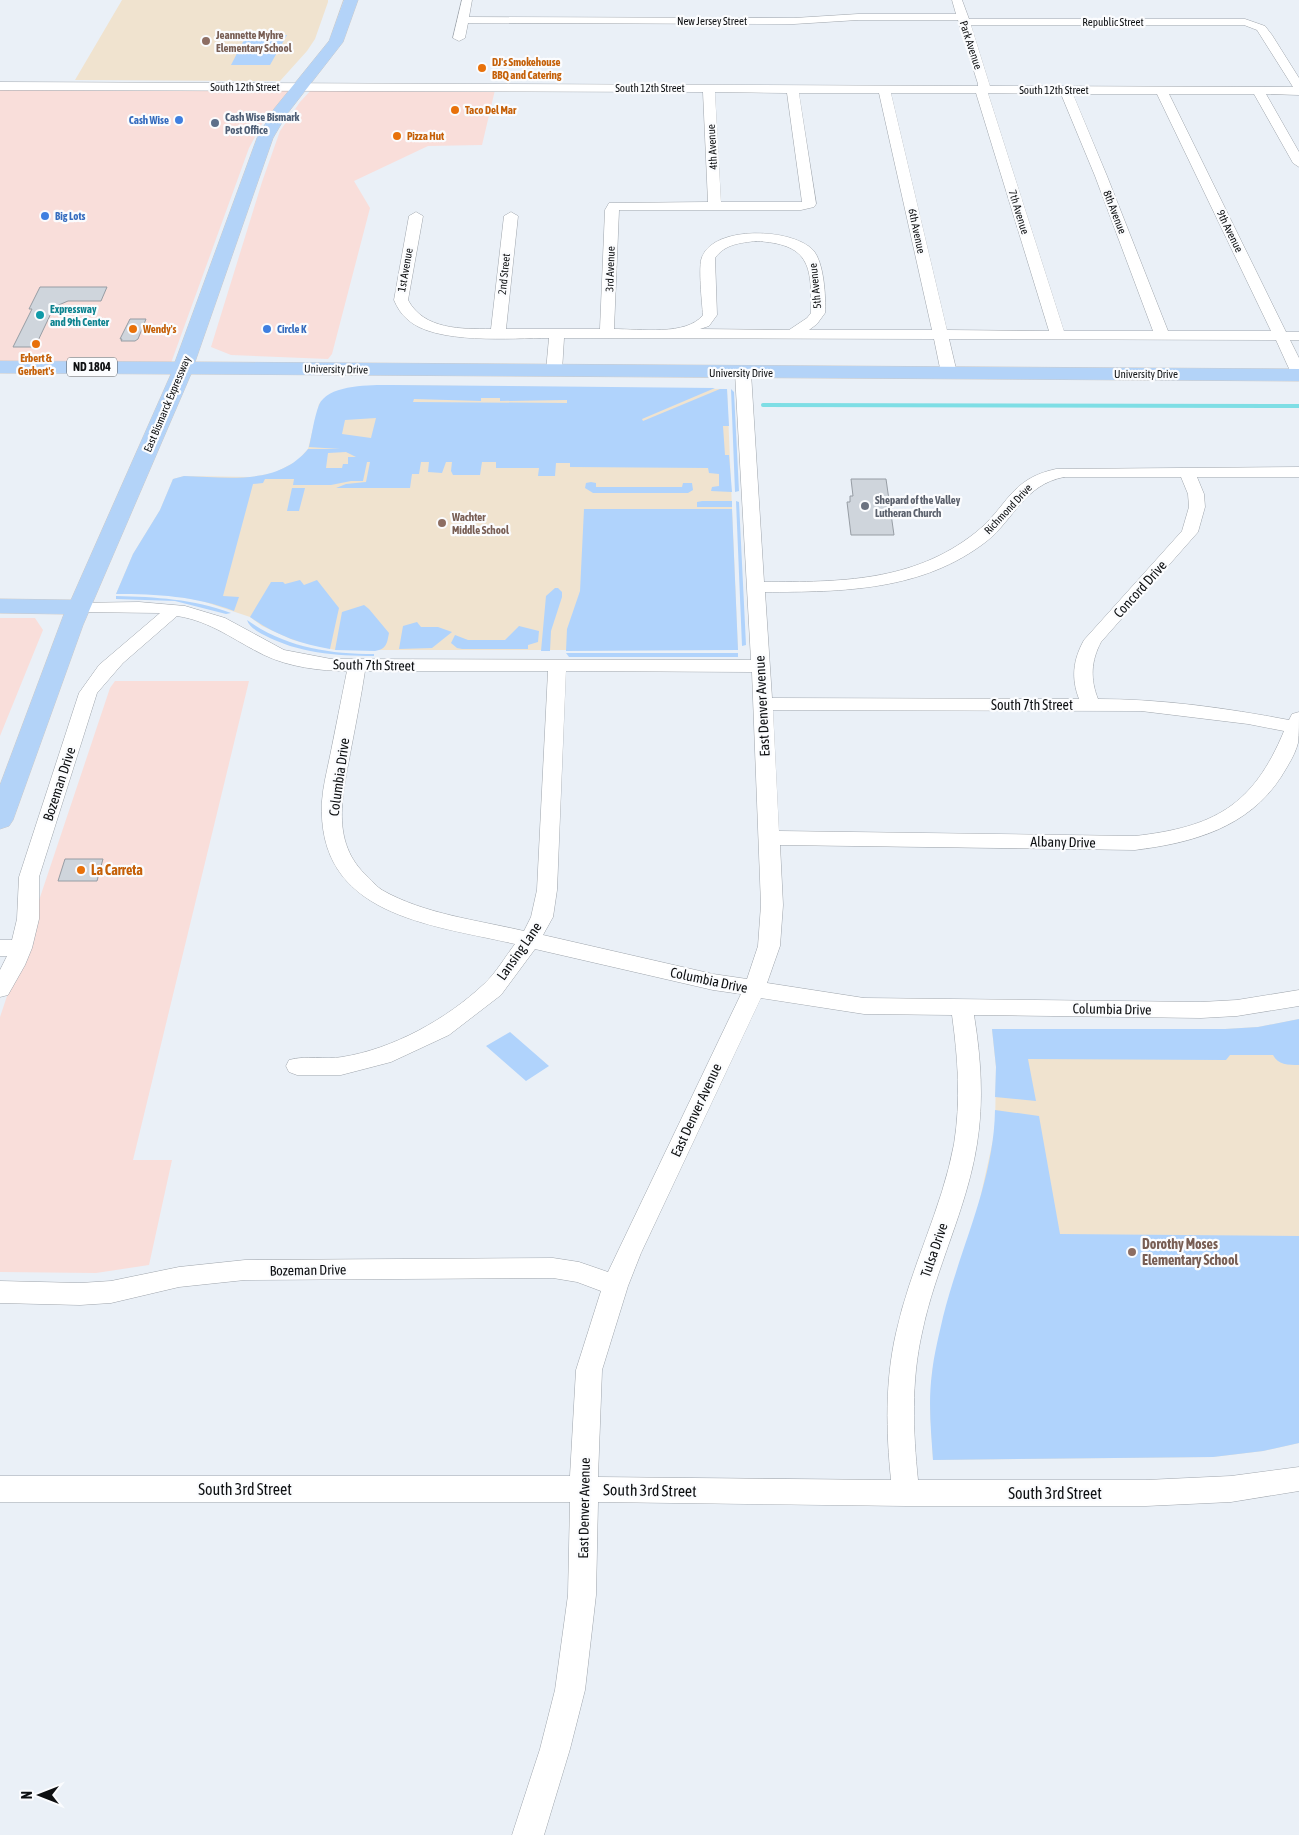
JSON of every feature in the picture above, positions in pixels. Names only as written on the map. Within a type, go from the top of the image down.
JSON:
[{"type":"main road","name":"East Bismarck Expressway","points":[[0,820],[78,607],[184,368],[265,138],[280,112],[336,42],[351,0]]},
{"type":"main road","name":"ND 1804","points":[[0,367],[184,368]]},
{"type":"main road","name":"University Drive","points":[[184,368],[743,373],[1299,374]]},
{"type":"main road","name":"South 7th Street","points":[[0,606],[78,607]]},
{"type":"street","points":[[459,38],[467,0]]},
{"type":"street","name":"Park Avenue","points":[[957,0],[984,84],[983,90]]},
{"type":"street","name":"New Jersey Street","points":[[462,20],[794,21],[858,17],[963,19]]},
{"type":"street","name":"Republic Street","points":[[963,19],[1237,22],[1254,25],[1261,28],[1268,37],[1299,89]]},
{"type":"street","name":"South 12th Street","points":[[0,86],[983,90],[1299,89]]},
{"type":"street","name":"4th Avenue","points":[[709,89],[715,206]]},
{"type":"street","points":[[715,206],[808,205],[792,89]]},
{"type":"street","name":"6th Avenue","points":[[884,89],[949,374]]},
{"type":"street","name":"7th Avenue","points":[[983,90],[982,96],[1058,335]]},
{"type":"street","name":"8th Avenue","points":[[1065,90],[1101,176],[1162,335]]},
{"type":"street","name":"9th Avenue","points":[[1161,90],[1299,374]]},
{"type":"street","points":[[1257,90],[1299,163]]},
{"type":"street","name":"3rd Avenue","points":[[607,333],[612,210],[614,206],[715,206]]},
{"type":"street","name":"1st Avenue","points":[[416,216],[400,294],[403,305],[416,319],[429,326],[449,331],[498,333]]},
{"type":"street","name":"2nd Street","points":[[498,333],[511,216]]},
{"type":"street","name":"5th Avenue","points":[[672,333],[699,325],[710,315],[708,258],[712,251],[729,242],[757,237],[793,243],[806,251],[812,259],[818,313],[812,321],[793,334]]},
{"type":"street","points":[[498,333],[1299,336]]},
{"type":"street","points":[[554,371],[557,333]]},
{"type":"street","name":"East Denver Avenue","points":[[528,1835],[555,1749],[570,1690],[582,1595],[585,1426],[589,1370],[615,1286],[628,1253],[754,990],[769,946],[772,905],[763,704],[743,373]]},
{"type":"street","name":"Richmond Drive","points":[[756,587],[827,587],[858,584],[892,578],[931,566],[968,547],[983,536],[1022,492],[1036,480],[1049,475],[1064,472],[1299,472]]},
{"type":"street","name":"Concord Drive","points":[[1091,705],[1082,677],[1082,664],[1086,652],[1094,640],[1186,538],[1193,526],[1197,500],[1188,472]]},
{"type":"street","name":"South 7th Street","points":[[78,607],[134,606],[173,610],[213,620],[274,652],[313,662],[357,666],[760,666]]},
{"type":"street","name":"Bozeman Drive","points":[[0,989],[14,966],[10,948],[28,919],[29,877],[88,693],[97,677],[133,643],[161,623],[173,610]]},
{"type":"street","name":"Columbia Drive","points":[[357,666],[332,799],[332,830],[337,850],[349,872],[373,894],[398,906],[429,917],[754,990],[864,1006],[1201,1010],[1237,1008],[1299,998]]},
{"type":"street","name":"Lansing Lane","points":[[297,1066],[341,1066],[383,1056],[441,1029],[493,989],[530,941],[542,917],[547,890],[557,666]]},
{"type":"street","name":"South 7th Street","points":[[763,704],[1141,705],[1185,709],[1298,725]]},
{"type":"street","name":"Albany Drive","points":[[769,838],[1135,843],[1186,835],[1227,819],[1244,807],[1272,776],[1298,725]]},
{"type":"street","name":"Tulsa Drive","points":[[906,1493],[900,1410],[904,1357],[915,1307],[960,1171],[969,1120],[970,1060],[962,1007]]},
{"type":"street","name":"Bozeman Drive","points":[[0,1292],[80,1294],[111,1292],[179,1277],[245,1270],[553,1268],[579,1272],[615,1286]]},
{"type":"street","name":"South 3rd Street","points":[[0,1489],[584,1489],[906,1493],[1188,1492],[1231,1489],[1299,1479]]},
{"type":"shaded area","name":"Jeannette Myhre Elementary School","points":[[122,0],[328,0],[328,2],[315,39],[307,51],[280,81],[75,80]]},
{"type":"shaded area","points":[[247,34],[287,35],[270,65],[231,65]]},
{"type":"shaded area","points":[[312,89],[495,90],[482,145],[428,146],[354,181],[370,208],[332,354],[328,359],[231,355],[211,347],[262,182],[280,131],[300,102]]},
{"type":"shaded area","points":[[0,90],[290,90],[262,124],[249,148],[171,363],[0,363]]},
{"type":"shaded area","points":[[383,385],[715,388],[642,419],[643,421],[720,389],[727,389],[729,426],[723,426],[725,455],[729,455],[732,492],[711,491],[712,487],[719,486],[719,474],[709,473],[708,468],[570,467],[570,463],[556,463],[555,476],[538,476],[539,468],[496,468],[496,462],[482,462],[480,475],[453,475],[451,471],[452,462],[446,462],[442,473],[428,472],[429,462],[421,462],[419,474],[412,474],[410,488],[336,488],[346,484],[366,482],[370,462],[367,462],[363,481],[331,485],[293,485],[294,479],[265,479],[263,483],[253,484],[223,596],[239,597],[234,611],[190,599],[116,594],[133,554],[160,510],[173,479],[184,476],[251,477],[282,469],[296,461],[308,449],[340,449],[309,447],[319,405],[324,398],[341,389]],"holes":[[[481,398],[500,398],[500,401],[567,400],[567,403],[413,402],[414,399],[481,401]],[[376,418],[371,438],[342,434],[345,420]],[[346,452],[356,457],[348,457],[348,464],[343,464],[342,468],[326,468],[328,453]]]},
{"type":"shaded area","name":"Wachter Middle School","points":[[391,385],[727,389],[738,650],[335,650],[293,640],[262,626],[250,617],[199,600],[159,594],[116,594],[133,554],[160,510],[173,479],[184,476],[251,477],[274,473],[297,461],[308,449],[319,404],[324,399],[349,388]]},
{"type":"shaded area","points":[[731,389],[734,392],[739,491],[735,492]]},
{"type":"shaded area","points":[[586,483],[596,483],[596,487],[682,487],[683,483],[692,483],[693,490],[688,493],[593,493],[585,488]]},
{"type":"shaded area","points":[[292,488],[305,488],[299,511],[287,511]]},
{"type":"shaded area","points":[[732,501],[732,507],[697,507],[697,502]]},
{"type":"shaded area","points":[[736,501],[739,502],[746,645],[742,646]]},
{"type":"shaded area","points":[[584,509],[732,509],[738,650],[566,651],[567,629],[580,591]]},
{"type":"shaded area","points":[[300,580],[304,585],[317,580],[339,608],[330,649],[288,638],[250,617],[271,582],[283,582],[285,584]]},
{"type":"shaded area","points":[[555,588],[562,592],[562,597],[551,631],[550,651],[541,651],[546,596]]},
{"type":"shaded area","points":[[116,596],[174,600],[217,608],[231,613],[226,614],[175,601],[116,599]]},
{"type":"shaded area","points":[[364,605],[389,633],[386,645],[382,649],[375,651],[335,650],[342,612]]},
{"type":"shaded area","points":[[0,618],[35,618],[43,630],[0,736]]},
{"type":"shaded area","points":[[247,620],[276,637],[292,643],[324,650],[374,654],[374,656],[331,654],[303,650],[277,641],[259,632],[251,627]]},
{"type":"shaded area","points":[[417,622],[421,627],[438,627],[452,632],[432,648],[399,649],[403,626]]},
{"type":"shaded area","points":[[519,626],[539,631],[538,642],[528,645],[528,649],[462,649],[457,648],[451,643],[455,635],[468,640],[505,640]]},
{"type":"shaded area","points":[[566,653],[738,653],[738,657],[569,657]]},
{"type":"shaded area","points":[[115,681],[249,681],[133,1160],[172,1160],[149,1265],[96,1273],[0,1272],[0,1017],[110,688]]},
{"type":"shaded area","name":"Dorothy Moses Elementary School","points":[[1299,1019],[1299,1443],[1263,1451],[1213,1457],[933,1460],[930,1410],[932,1372],[944,1315],[976,1217],[995,1131],[996,1067],[992,1029],[1225,1029],[1258,1027]]},
{"type":"shaded area","points":[[1299,1019],[1299,1065],[1281,1063],[1273,1055],[1230,1055],[1226,1060],[1028,1059],[1036,1101],[995,1097],[996,1067],[992,1029],[1225,1029],[1258,1027]]},
{"type":"shaded area","points":[[510,1032],[549,1066],[526,1081],[486,1046]]},
{"type":"shaded area","name":"Dorothy Moses Elementary School","points":[[995,1110],[1039,1116],[1060,1234],[1299,1236],[1299,1443],[1263,1451],[1213,1457],[933,1460],[930,1406],[934,1359],[950,1291],[983,1189],[993,1137]]},
{"type":"building","name":"Expressway and 9th Center","points":[[40,287],[107,287],[101,301],[68,301],[54,307],[35,347],[13,347],[32,309],[29,309]]},
{"type":"building","name":"Wendy's","points":[[130,319],[146,319],[138,339],[135,341],[121,341],[122,339],[120,339]]},
{"type":"building","name":"Shepard of the Valley Lutheran Church","points":[[851,479],[886,479],[894,535],[851,535],[847,502],[850,502],[850,496],[853,496]]},
{"type":"building","name":"La Carreta","points":[[65,859],[103,859],[97,881],[58,881]]},
{"type":"waterway","points":[[763,405],[1299,406]]},
{"type":"place","name":"Jeannette Myhre Elementary School","points":[[206,41]]},
{"type":"place","name":"DJ's Smokehouse BBQ and Catering","points":[[482,68]]},
{"type":"place","name":"Taco Del Mar","points":[[455,110]]},
{"type":"place","name":"Cash Wise","points":[[179,120]]},
{"type":"place","name":"Cash Wise Bismark Post Office","points":[[215,123]]},
{"type":"place","name":"Pizza Hut","points":[[397,136]]},
{"type":"place","name":"Big Lots","points":[[45,216]]},
{"type":"place","name":"Expressway and 9th Center","points":[[40,315]]},
{"type":"place","name":"Wendy's","points":[[133,329]]},
{"type":"place","name":"Circle K","points":[[267,329]]},
{"type":"place","name":"Erbert & Gerbert's","points":[[36,344]]},
{"type":"place","name":"Shepard of the Valley Lutheran Church","points":[[865,506]]},
{"type":"place","name":"Wachter Middle School","points":[[442,523]]},
{"type":"place","name":"La Carreta","points":[[81,870]]},
{"type":"place","name":"Dorothy Moses Elementary School","points":[[1132,1252]]}]
